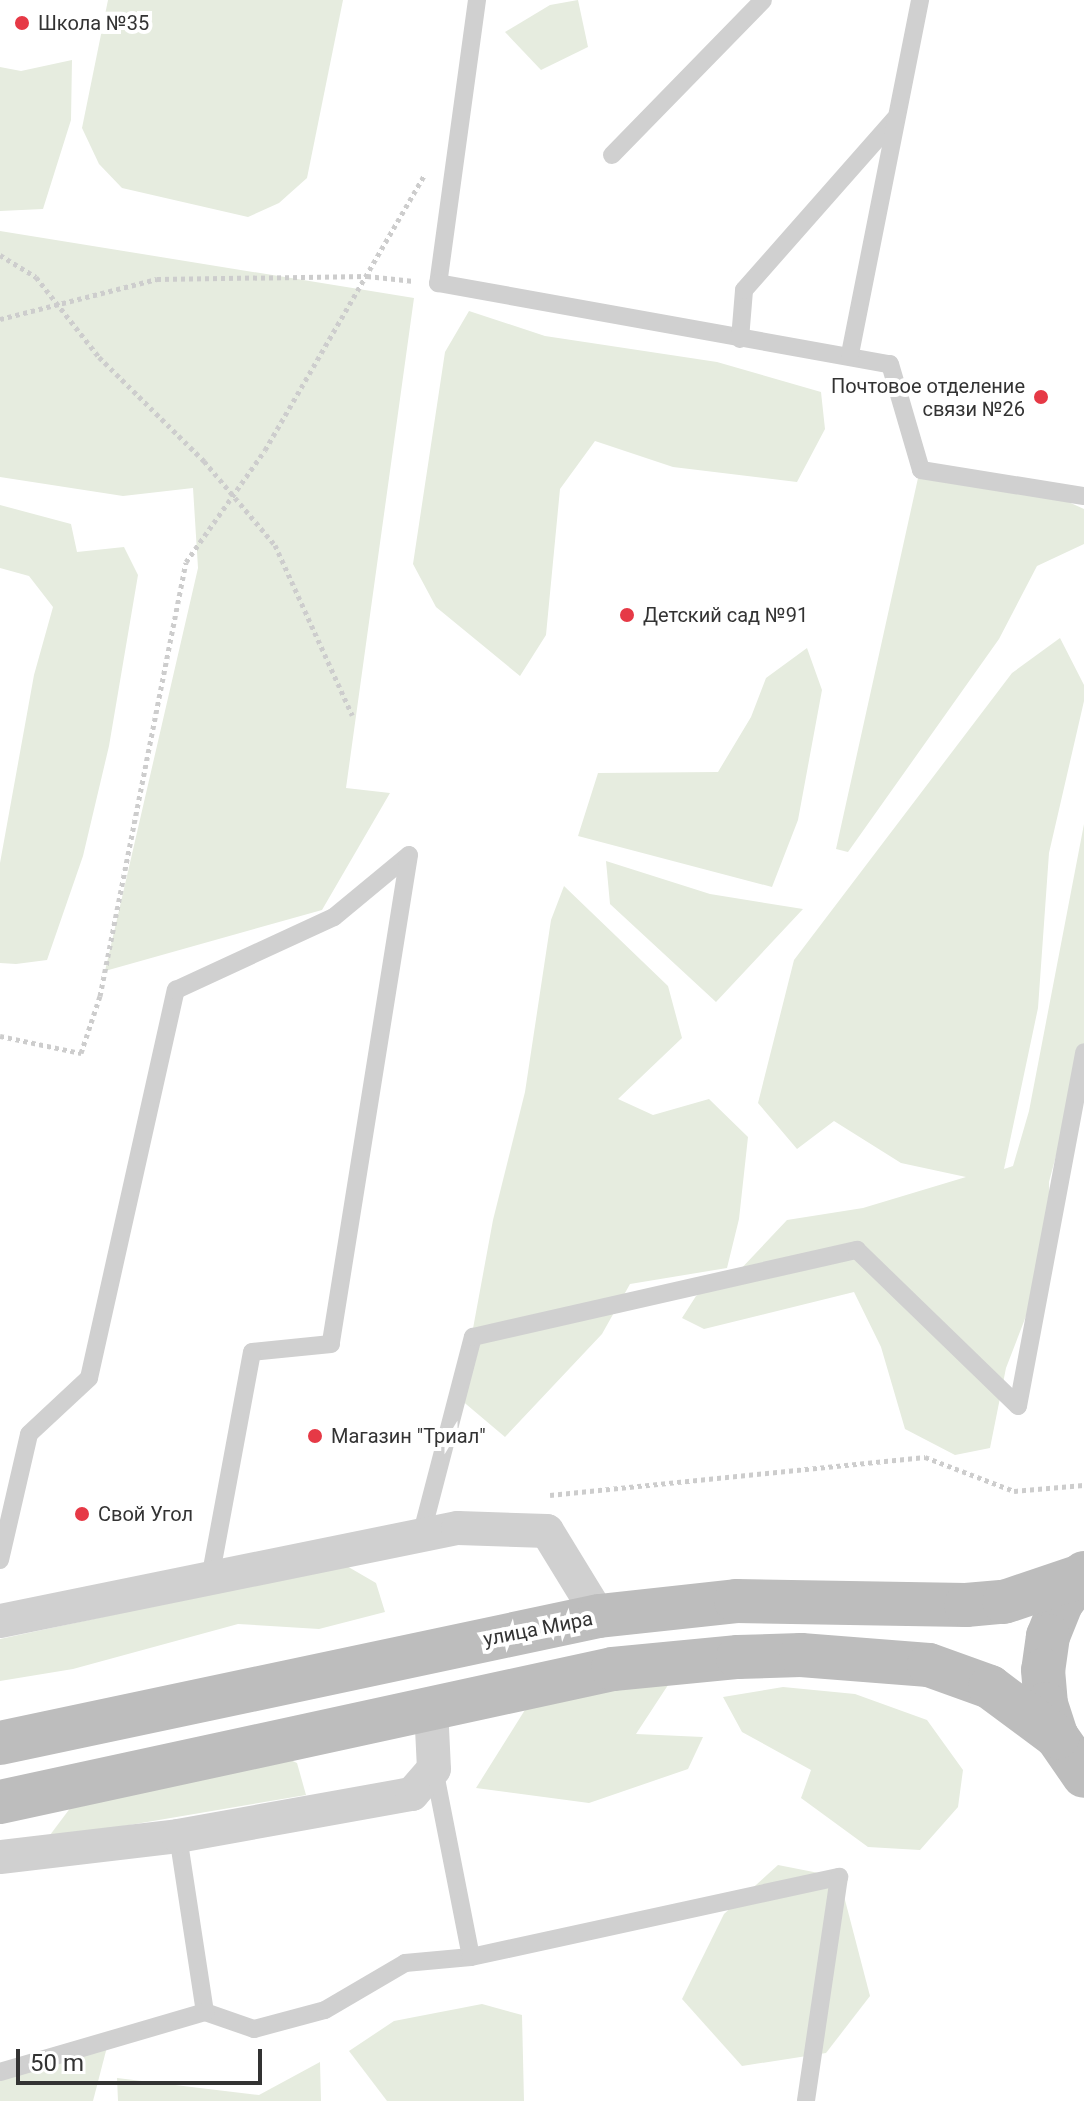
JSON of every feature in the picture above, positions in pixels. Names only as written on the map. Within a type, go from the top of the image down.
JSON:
[{"type":"main road","name":"улица Мира","points":[[0,1743],[599,1616],[788,1600],[966,1605],[1004,1602],[1082,1575]]},
{"type":"main road","points":[[1082,1575],[1061,1604],[1044,1658],[1046,1704],[1057,1737],[1084,1776]]},
{"type":"main road","points":[[0,1802],[613,1669],[738,1657],[848,1657],[929,1665],[990,1687],[1057,1737]]},
{"type":"street","points":[[0,1621],[458,1528],[547,1531],[599,1616]]},
{"type":"street","points":[[0,1857],[178,1836],[412,1794],[434,1769],[431,1708]]},
{"type":"lane","points":[[477,0],[438,283],[740,339],[850,354],[890,364],[921,470],[1084,496]]},
{"type":"lane","points":[[612,155],[763,0]]},
{"type":"lane","points":[[850,354],[920,0]]},
{"type":"lane","points":[[740,339],[744,290],[897,117]]},
{"type":"lane","points":[[0,1560],[29,1434],[89,1378],[176,990],[334,917],[409,855],[331,1344],[252,1352],[210,1579]]},
{"type":"lane","points":[[421,1536],[473,1337],[857,1250],[1018,1406],[1084,1052]]},
{"type":"lane","points":[[434,1769],[471,1957]]},
{"type":"lane","points":[[178,1836],[205,2012]]},
{"type":"lane","points":[[0,2072],[205,2012],[254,2029],[325,2010],[405,1963],[471,1957],[839,1877],[806,2101]]},
{"type":"path","points":[[0,1036],[81,1053],[100,996],[186,562],[233,496],[424,178]]},
{"type":"path","points":[[0,255],[36,277],[99,357],[233,496],[275,545],[352,715]]},
{"type":"path","points":[[0,319],[157,279],[367,276],[438,283]]},
{"type":"shaded area","points":[[108,0],[343,0],[307,178],[279,203],[248,217],[122,188],[99,164],[82,128]]},
{"type":"shaded area","points":[[578,0],[588,47],[541,70],[505,32],[550,5]]},
{"type":"shaded area","points":[[72,60],[71,120],[43,209],[0,211],[0,67],[21,71]]},
{"type":"shaded area","points":[[0,231],[414,298],[346,788],[390,793],[322,910],[105,971],[198,568],[193,488],[123,496],[0,477]]},
{"type":"shaded area","points":[[469,311],[545,336],[717,362],[821,392],[825,429],[797,482],[673,467],[595,441],[560,489],[546,635],[520,676],[436,607],[413,564],[445,352]]},
{"type":"shaded area","points":[[918,478],[1055,496],[1084,509],[1084,544],[1037,566],[999,639],[848,852],[836,849]]},
{"type":"shaded area","points":[[0,505],[71,524],[77,552],[124,547],[138,575],[109,746],[83,856],[47,960],[16,964],[0,963],[0,863],[34,675],[53,607],[29,576],[0,568]]},
{"type":"shaded area","points":[[1060,638],[1084,685],[1084,701],[1049,853],[1038,1008],[1004,1169],[1013,1166],[1029,1111],[1084,824],[1084,1051],[1049,1182],[1050,1230],[1033,1298],[1006,1368],[990,1448],[955,1455],[905,1429],[881,1347],[854,1292],[704,1329],[682,1318],[696,1296],[737,1273],[787,1220],[863,1208],[966,1177],[901,1163],[834,1121],[797,1149],[758,1103],[794,960],[1012,673]]},
{"type":"shaded area","points":[[807,648],[822,690],[798,820],[772,887],[578,836],[598,773],[718,772],[751,717],[766,678]]},
{"type":"shaded area","points":[[606,861],[710,894],[803,909],[716,1002],[610,904]]},
{"type":"shaded area","points":[[564,886],[668,986],[682,1038],[618,1099],[653,1115],[709,1099],[748,1137],[739,1219],[727,1268],[630,1284],[602,1334],[505,1437],[460,1399],[493,1220],[525,1092],[551,920]]},
{"type":"shaded area","points":[[345,1565],[376,1583],[385,1612],[319,1629],[238,1624],[73,1669],[0,1681],[0,1639]]},
{"type":"shaded area","points":[[670,1682],[636,1734],[703,1737],[688,1769],[589,1803],[476,1788],[533,1697]]},
{"type":"shaded area","points":[[783,1687],[855,1694],[927,1720],[963,1770],[958,1807],[920,1850],[868,1847],[801,1798],[811,1770],[742,1732],[723,1697]]},
{"type":"shaded area","points":[[282,1756],[297,1763],[306,1795],[47,1839],[86,1787]]},
{"type":"shaded area","points":[[778,1865],[839,1877],[870,1996],[826,2053],[742,2066],[682,1999],[724,1914]]},
{"type":"shaded area","points":[[482,2004],[522,2015],[524,2101],[387,2101],[349,2051],[394,2021]]},
{"type":"shaded area","points":[[108,2043],[93,2101],[0,2101],[0,2071]]},
{"type":"shaded area","points":[[320,2062],[321,2101],[118,2101],[117,2078],[259,2095]]},
{"type":"place","name":"Школа №35","points":[[22,23]]},
{"type":"place","name":"Почтовое отделение связи №26","points":[[1041,397]]},
{"type":"place","name":"Детский сад №91","points":[[627,615]]},
{"type":"place","name":"Магазин \"Триал\"","points":[[315,1436]]},
{"type":"place","name":"Свой Угол","points":[[82,1514]]}]
